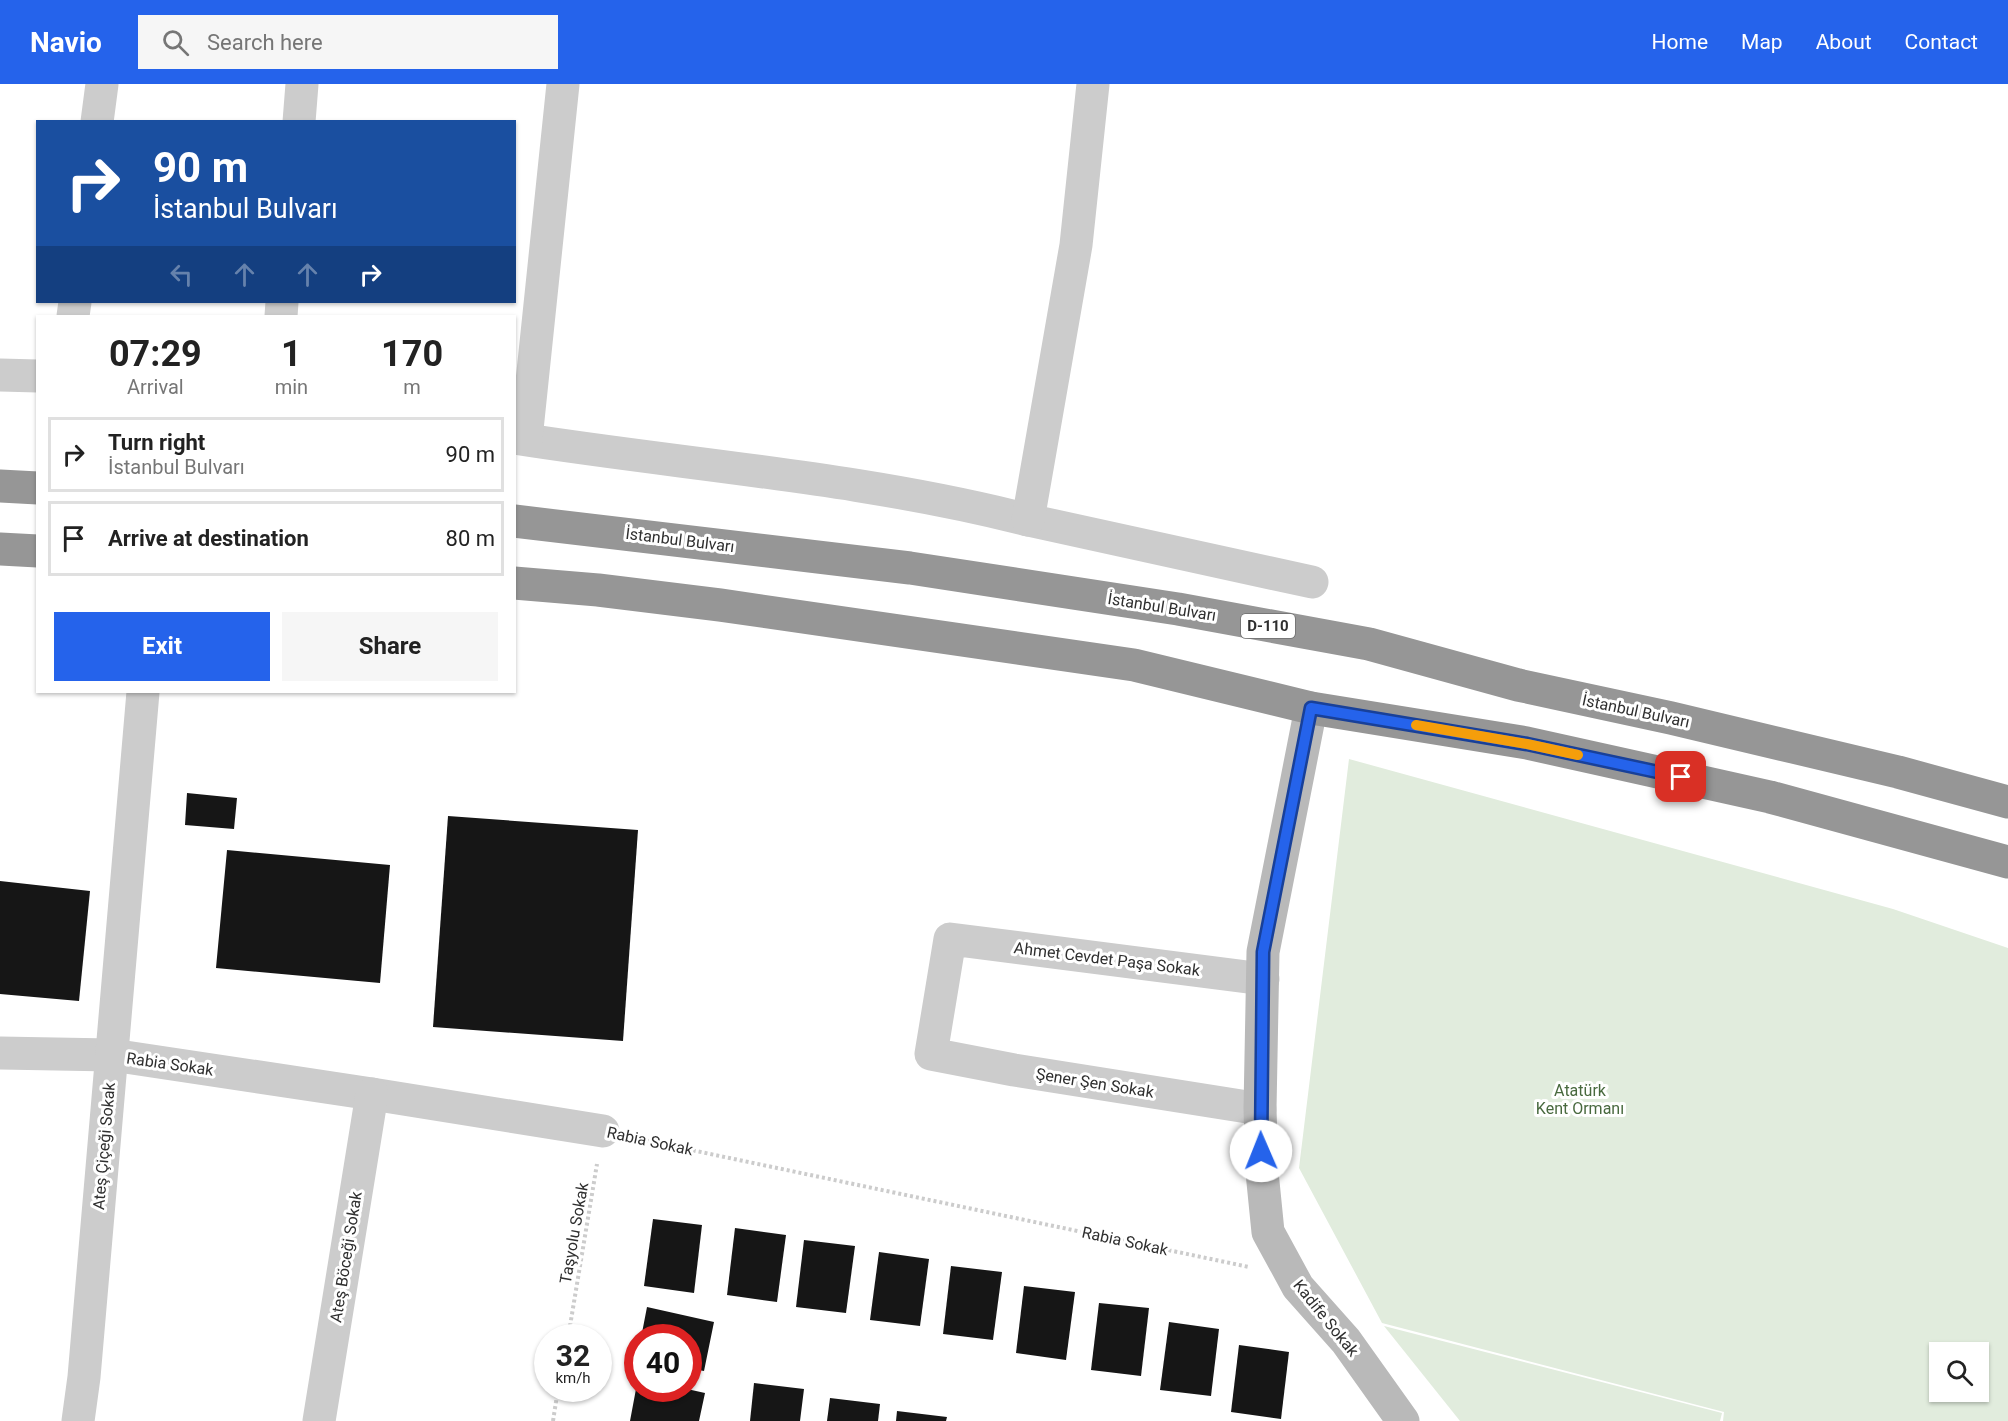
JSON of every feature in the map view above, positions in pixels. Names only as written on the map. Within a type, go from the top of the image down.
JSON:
[{"type":"highway","points":[[0,486],[36,488]]},
{"type":"highway","name":"İstanbul Bulvarı","points":[[516,521],[910,568],[1178,609],[1369,645],[1518,685],[1671,718],[2008,802]]},
{"type":"highway","points":[[0,549],[36,551]]},
{"type":"highway","points":[[516,583],[598,590],[720,605],[1134,665],[1311,708],[1527,744],[1746,791],[2008,862]]},
{"type":"street","points":[[97,120],[102,84]]},
{"type":"street","points":[[299,120],[302,84]]},
{"type":"street","points":[[563,84],[520,439],[856,485],[984,509],[1312,582]]},
{"type":"street","points":[[1028,520],[1076,245],[1093,84]]},
{"type":"street","points":[[0,375],[36,376]]},
{"type":"street","name":"Ateş Çiçeği Sokak","points":[[78,1421],[84,1377],[143,693]]},
{"type":"street","name":"Kadife Sokak","points":[[1311,708],[1263,952],[1260,1109],[1262,1172],[1268,1232],[1298,1287],[1346,1341],[1403,1421]]},
{"type":"street","name":"Ahmet Cevdet Paşa Sokak","points":[[931,1054],[950,939],[1263,979]]},
{"type":"street","name":"Rabia Sokak","points":[[0,1053],[112,1055],[603,1131]]},
{"type":"street","name":"Şener Şen Sokak","points":[[931,1054],[1014,1070],[1260,1109]]},
{"type":"street","name":"Ateş Böceği Sokak","points":[[319,1421],[372,1094]]},
{"type":"path","name":"Rabia Sokak","points":[[603,1131],[1292,1276]]},
{"type":"path","name":"Taşyolu Sokak","points":[[570,1324],[603,1131]]},
{"type":"path","points":[[553,1421],[556,1402]]},
{"type":"green space","name":"Atatürk Kent Ormanı","points":[[1349,759],[1893,909],[2008,948],[2008,1421],[1723,1421],[1724,1412],[1382,1323],[1299,1168]]},
{"type":"green space","points":[[1384,1326],[1722,1413],[1720,1421],[1460,1421]]},
{"type":"building","points":[[187,793],[237,798],[234,829],[185,825]]},
{"type":"building","points":[[448,816],[638,830],[623,1041],[433,1027]]},
{"type":"building","points":[[227,850],[390,865],[380,983],[216,968]]},
{"type":"building","points":[[0,881],[90,891],[79,1001],[0,994]]},
{"type":"building","points":[[653,1219],[702,1225],[694,1293],[644,1286]]},
{"type":"building","points":[[735,1228],[786,1235],[777,1302],[727,1295]]},
{"type":"building","points":[[804,1240],[855,1246],[846,1313],[796,1307]]},
{"type":"building","points":[[879,1252],[929,1259],[920,1326],[870,1320]]},
{"type":"building","points":[[951,1266],[1002,1272],[993,1340],[943,1334]]},
{"type":"building","points":[[1024,1286],[1075,1292],[1066,1360],[1016,1353]]},
{"type":"building","points":[[1099,1303],[1149,1308],[1141,1376],[1091,1370]]},
{"type":"building","points":[[647,1307],[714,1322],[704,1371],[702,1371],[702,1324],[644,1324]]},
{"type":"building","points":[[1169,1322],[1219,1329],[1211,1396],[1160,1390]]},
{"type":"building","points":[[1239,1345],[1289,1352],[1281,1419],[1231,1412]]},
{"type":"building","points":[[754,1383],[804,1389],[800,1421],[750,1421]]},
{"type":"building","points":[[702,1392],[705,1393],[699,1421],[630,1421],[634,1402],[702,1402]]},
{"type":"building","points":[[830,1398],[880,1404],[878,1421],[827,1421]]},
{"type":"building","points":[[897,1411],[947,1417],[946,1421],[896,1421]]},
{"type":"slow traffic","points":[[1416,725],[1578,755]]},
{"type":"route","points":[[1261,1151],[1263,952],[1311,708],[1527,744],[1681,777]]}]
